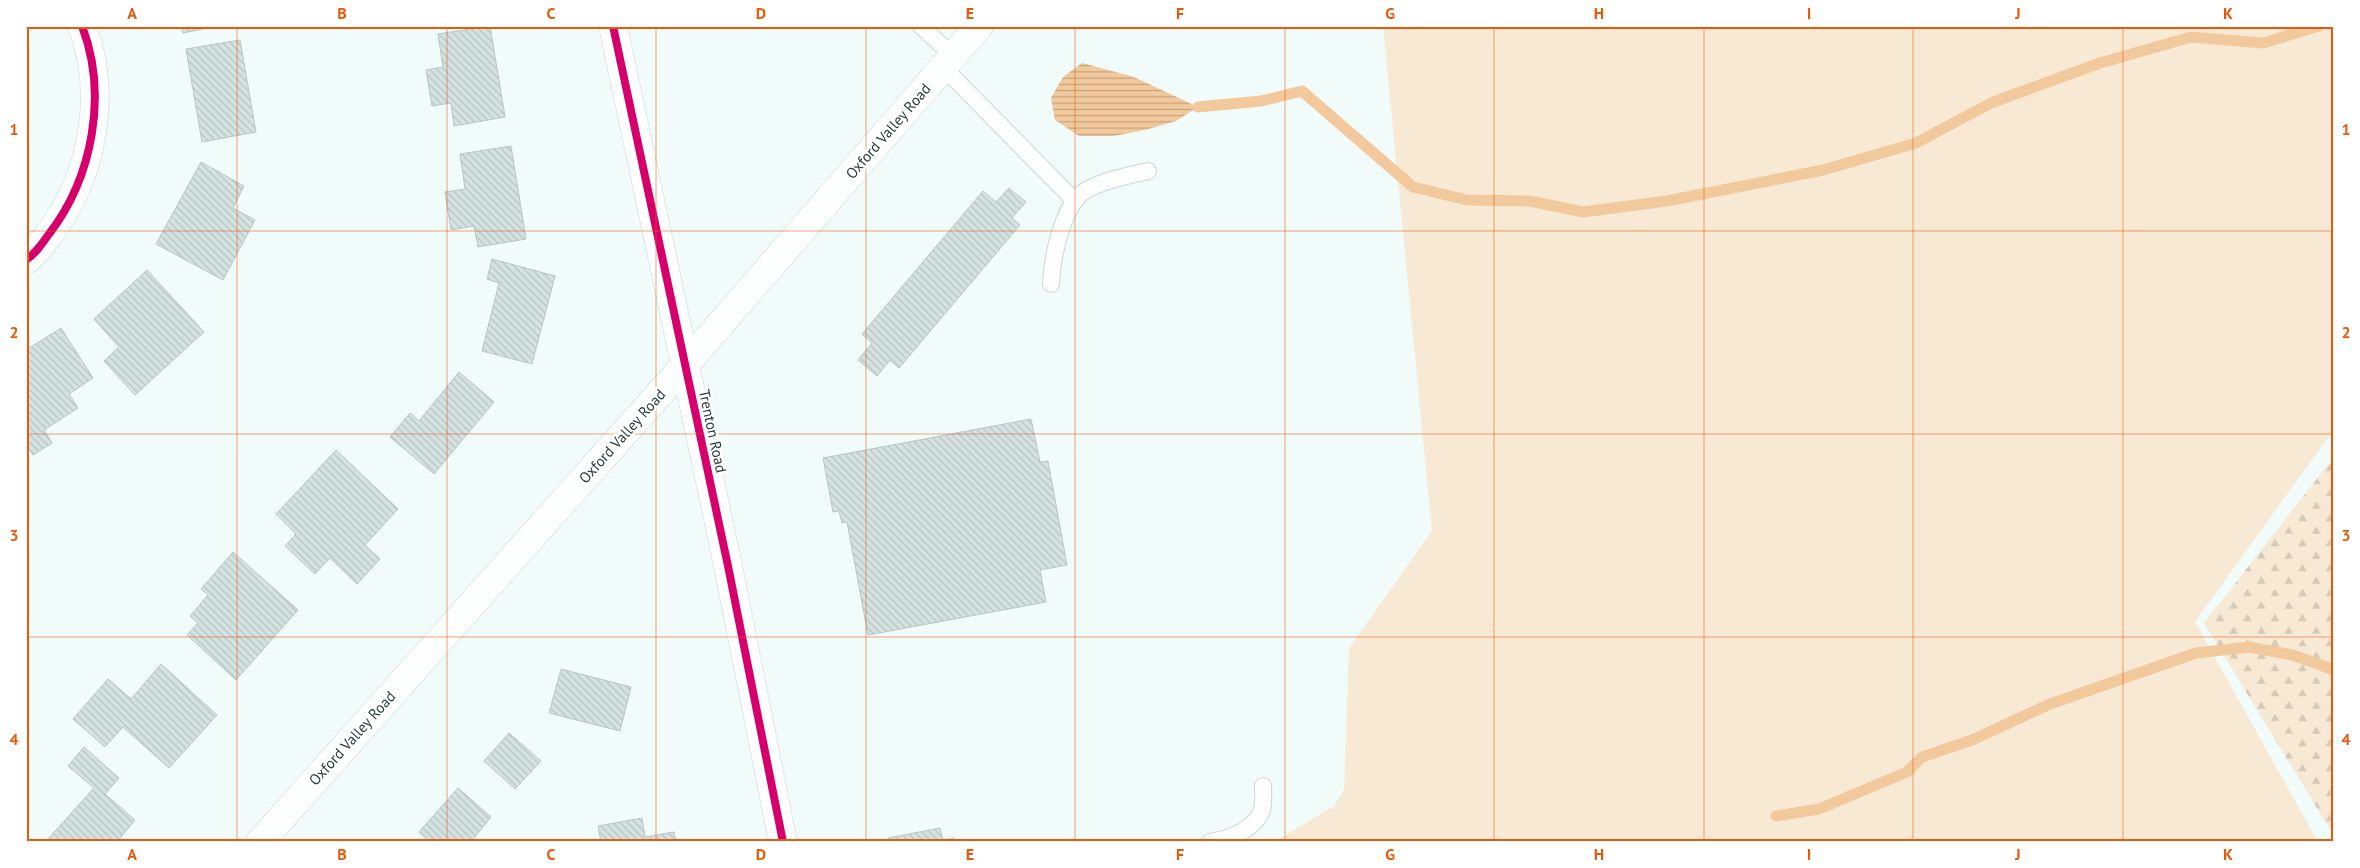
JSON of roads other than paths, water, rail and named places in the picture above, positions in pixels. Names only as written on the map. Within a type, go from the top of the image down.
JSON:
[{"type":"main road","points":[[26,260],[34,254],[63,216],[84,168],[94,123],[95,85],[90,45],[82,26]]},
{"type":"main road","name":"Trenton Road","points":[[613,26],[728,566],[783,842]]},
{"type":"main road","name":"Oxford Valley Road","points":[[260,842],[685,365],[979,26]]},
{"type":"lane","points":[[921,26],[948,62],[1076,201]]},
{"type":"lane","points":[[1051,284],[1052,264],[1069,209],[1083,192],[1105,182],[1148,171]]},
{"type":"lane","points":[[1210,842],[1224,840],[1251,826],[1262,810],[1263,786]]},
{"type":"waterway","points":[[1198,107],[1261,101],[1302,91],[1413,187],[1467,200],[1530,201],[1583,212],[1667,201],[1823,170],[1916,143],[1991,103],[2100,63],[2191,37],[2263,43],[2319,26]]},
{"type":"waterway","points":[[1776,816],[1819,809],[1907,772],[1922,757],[1972,740],[2050,704],[2196,653],[2249,647],[2293,655],[2334,670]]}]
